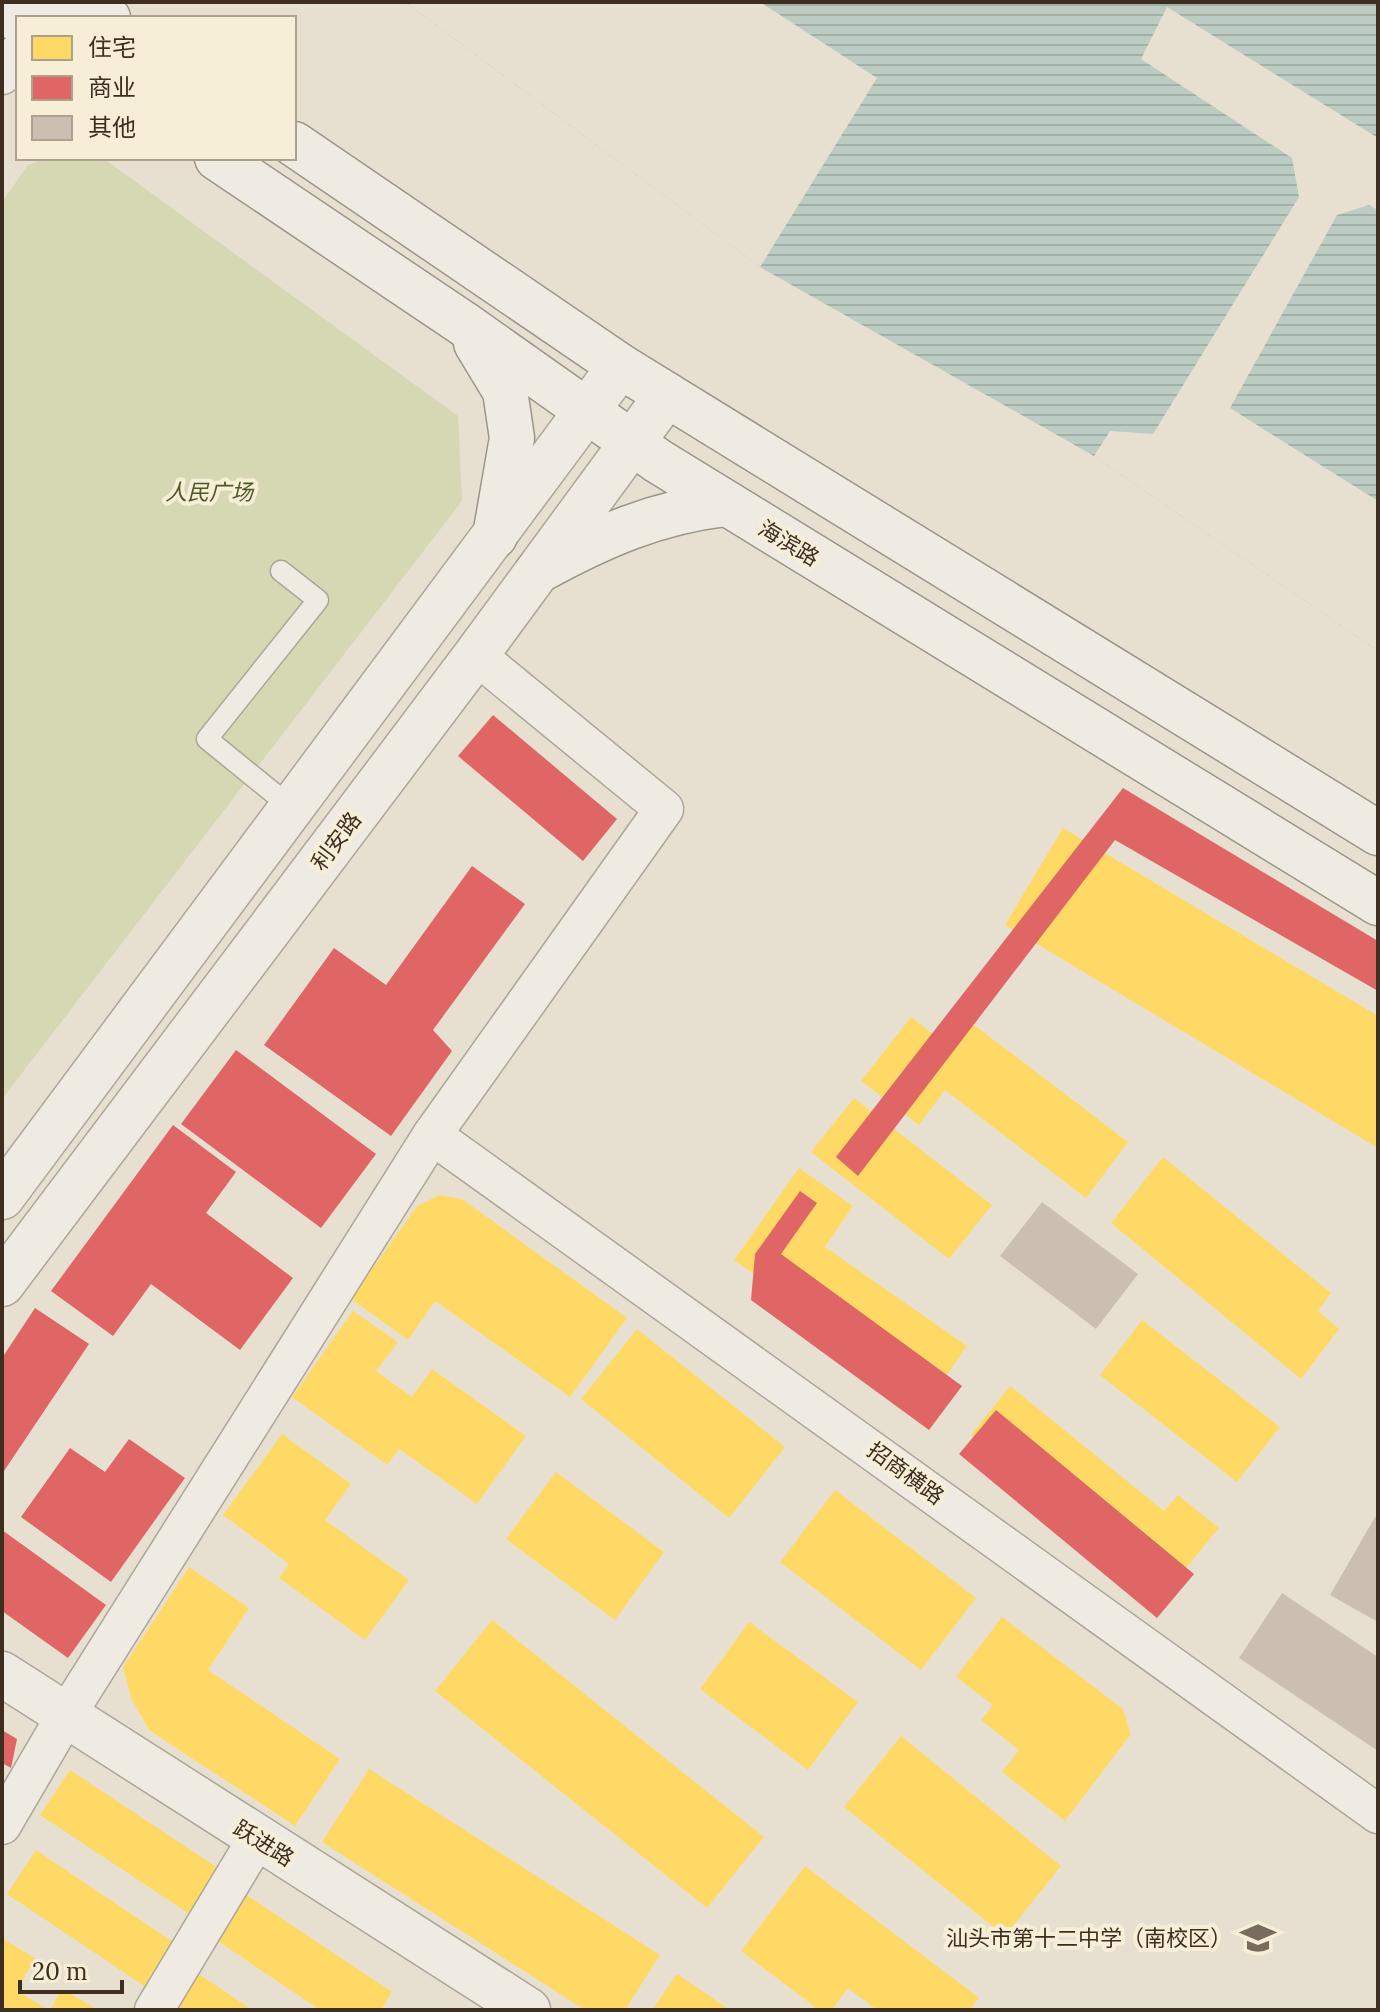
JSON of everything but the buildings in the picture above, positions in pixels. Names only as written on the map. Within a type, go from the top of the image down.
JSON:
[{"type":"main road","points":[[85,2],[105,16]]},
{"type":"main road","points":[[296,145],[620,366],[1378,833]]},
{"type":"main road","name":"海滨路","points":[[220,160],[726,504],[1378,903]]},
{"type":"main road","points":[[464,324],[505,391],[512,438],[495,536]]},
{"type":"main road","points":[[2,1197],[620,366]]},
{"type":"main road","name":"利安路","points":[[2,1284],[476,655],[667,395]]},
{"type":"main road","points":[[538,571],[632,524],[682,509],[726,504]]},
{"type":"main road","name":"跃进路","points":[[2,1674],[528,2010]]},
{"type":"street","points":[[2,75],[16,56]]},
{"type":"street","points":[[2,1825],[65,1717],[432,1135],[664,809],[476,655]]},
{"type":"street","name":"招商横路","points":[[432,1135],[1378,1814]]},
{"type":"street","points":[[154,2010],[257,1839]]},
{"type":"lane","points":[[281,571],[318,600],[207,739],[292,808]]},
{"type":"green space","name":"人民广场","points":[[42,160],[106,160],[458,416],[462,501],[2,1099],[2,202],[28,165]]},
{"type":"shaded area","points":[[405,2],[1378,2],[1378,651],[1094,456],[760,267]]},
{"type":"pier","points":[[405,2],[760,2],[877,78],[760,267]]},
{"type":"pier","points":[[1167,7],[1378,138],[1378,210],[1369,205],[1337,215],[1230,408],[1378,501],[1378,651],[1094,456],[1110,431],[1153,434],[1299,197],[1292,158],[1141,59]]},
{"type":"place","name":"汕头市第十二中学（南校区）","points":[[1258,1938]]}]
